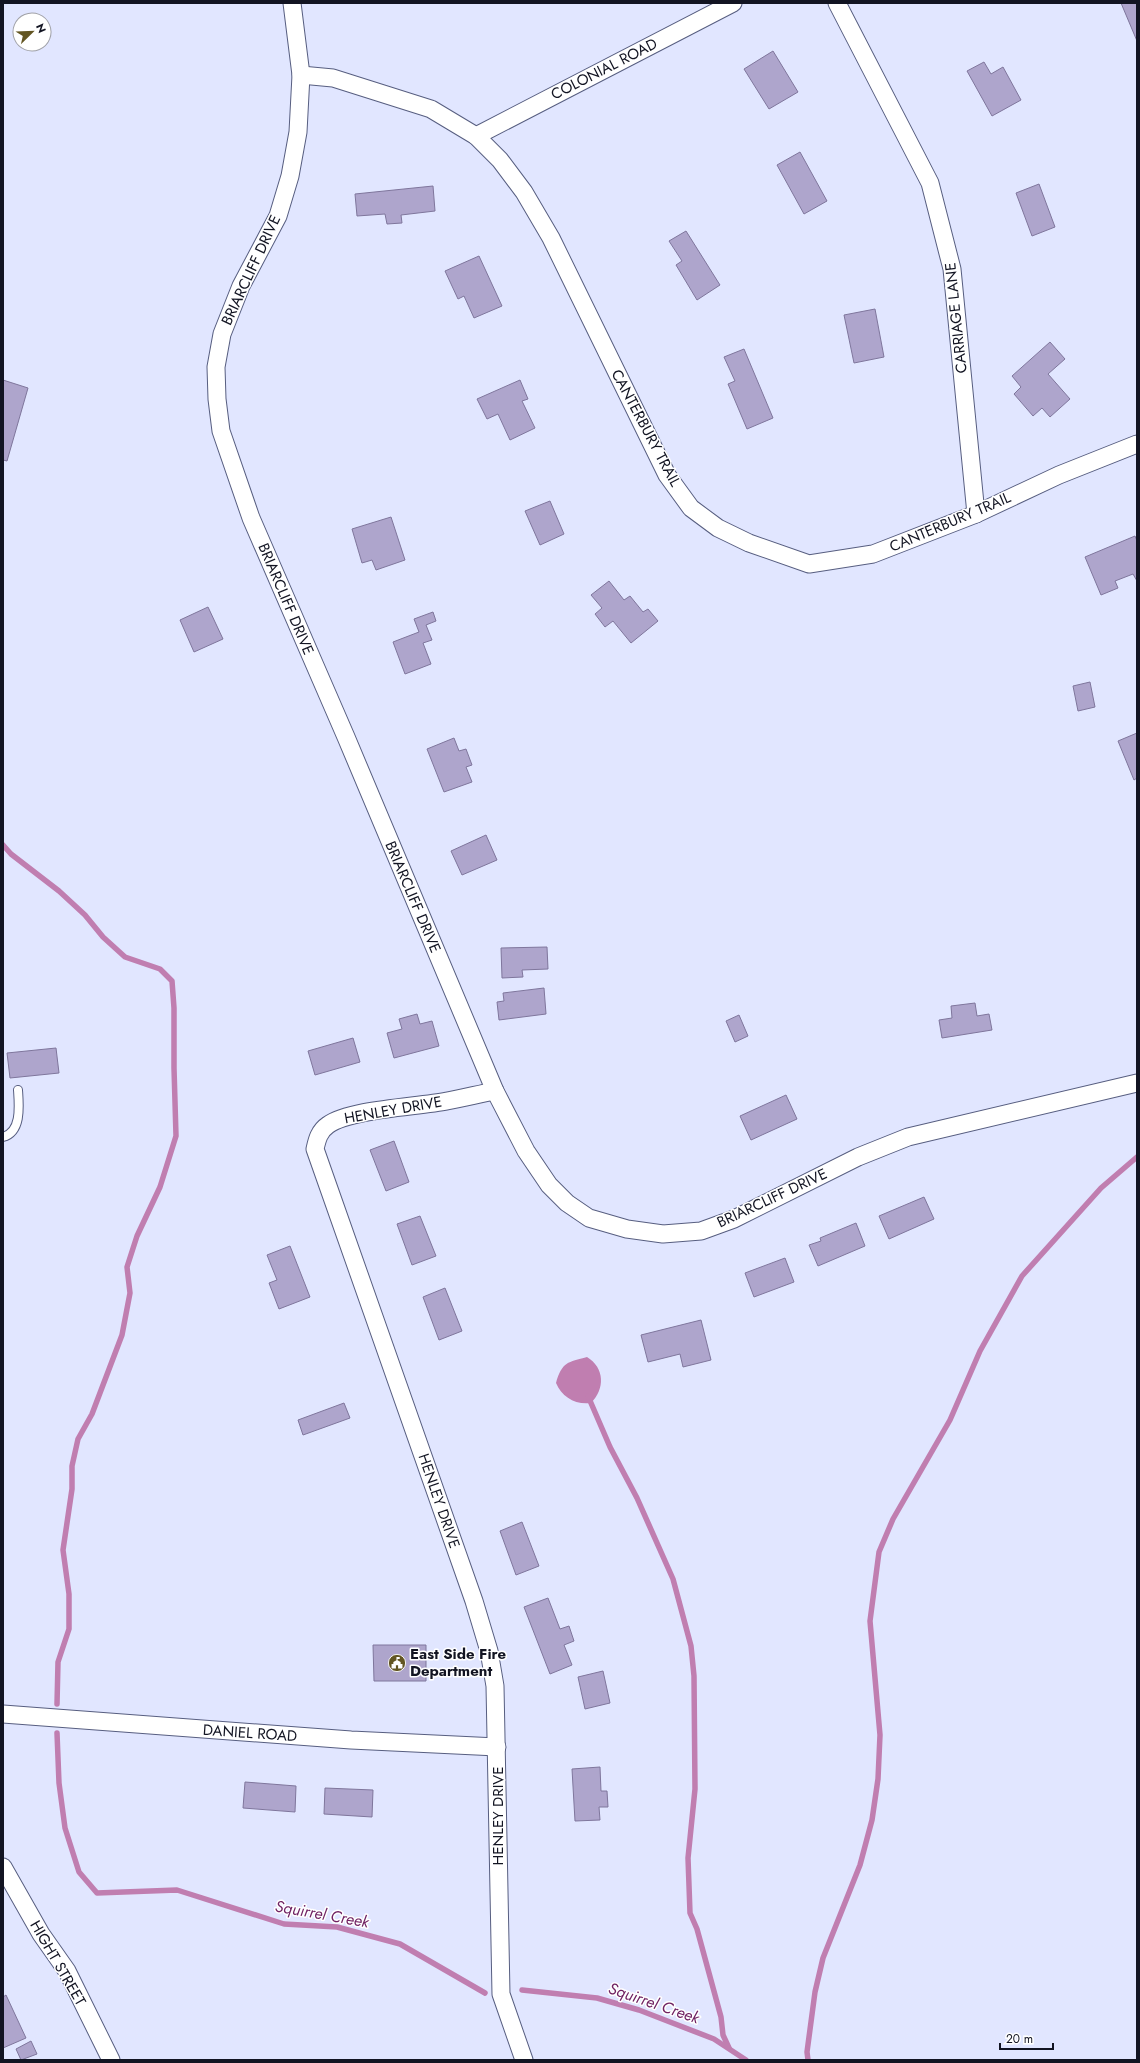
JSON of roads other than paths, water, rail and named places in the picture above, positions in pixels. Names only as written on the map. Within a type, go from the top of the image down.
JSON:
[{"type":"street","name":"BRIARCLIFF DRIVE","points":[[292,3],[301,75],[298,132],[290,176],[278,216],[241,286],[222,334],[216,367],[217,399],[221,431],[251,518],[496,1090],[526,1151],[549,1185],[567,1203],[588,1218],[627,1229],[663,1234],[701,1231],[734,1219],[858,1157],[908,1137],[1137,1083]]},
{"type":"street","name":"COLONIAL ROAD","points":[[476,136],[733,3]]},
{"type":"street","name":"CARRIAGE LANE","points":[[837,3],[930,183],[952,269],[976,514]]},
{"type":"street","name":"CANTERBURY TRAIL","points":[[301,75],[333,78],[431,109],[476,136],[500,160],[524,192],[551,238],[667,475],[691,508],[718,528],[748,543],[809,564],[872,554],[976,514],[1059,475],[1137,444]]},
{"type":"street","name":"HENLEY DRIVE","points":[[496,1090],[448,1101],[361,1114],[338,1120],[326,1126],[318,1136],[315,1149],[476,1608],[489,1651],[495,1686],[501,1994],[524,2060]]},
{"type":"street","name":"DANIEL ROAD","points":[[3,1714],[343,1740],[497,1746]]},
{"type":"street","name":"HIGHT STREET","points":[[3,1867],[41,1934],[66,1971],[111,2060]]},
{"type":"lane","points":[[3,1137],[7,1136],[15,1127],[19,1111],[18,1090]]},
{"type":"waterway","points":[[3,845],[11,854],[59,891],[85,915],[103,937],[125,957],[160,969],[172,981],[174,1008],[176,1136],[160,1187],[137,1236],[127,1267],[130,1293],[122,1335],[92,1414],[78,1439],[72,1466],[72,1489],[63,1550],[69,1594],[69,1629],[58,1662],[57,1704]]},
{"type":"waterway","points":[[808,2060],[807,2052],[815,1992],[823,1958],[860,1865],[872,1820],[878,1779],[880,1735],[870,1621],[879,1552],[893,1519],[950,1420],[980,1351],[1022,1276],[1101,1188],[1137,1157]]},
{"type":"waterway","points":[[588,1396],[610,1447],[637,1498],[673,1579],[691,1646],[694,1676],[695,1789],[688,1858],[690,1913],[697,1929],[721,2017],[723,2035],[729,2048]]},
{"type":"waterway","name":"Squirrel Creek","points":[[57,1733],[59,1783],[65,1828],[79,1872],[97,1893],[177,1890],[284,1924],[337,1927],[400,1944],[485,1993]]},
{"type":"waterway","name":"Squirrel Creek","points":[[522,1990],[597,1998],[639,2010],[714,2039],[746,2060]]},
{"type":"place","name":"East Side Fire Department","points":[[397,1663]]}]
